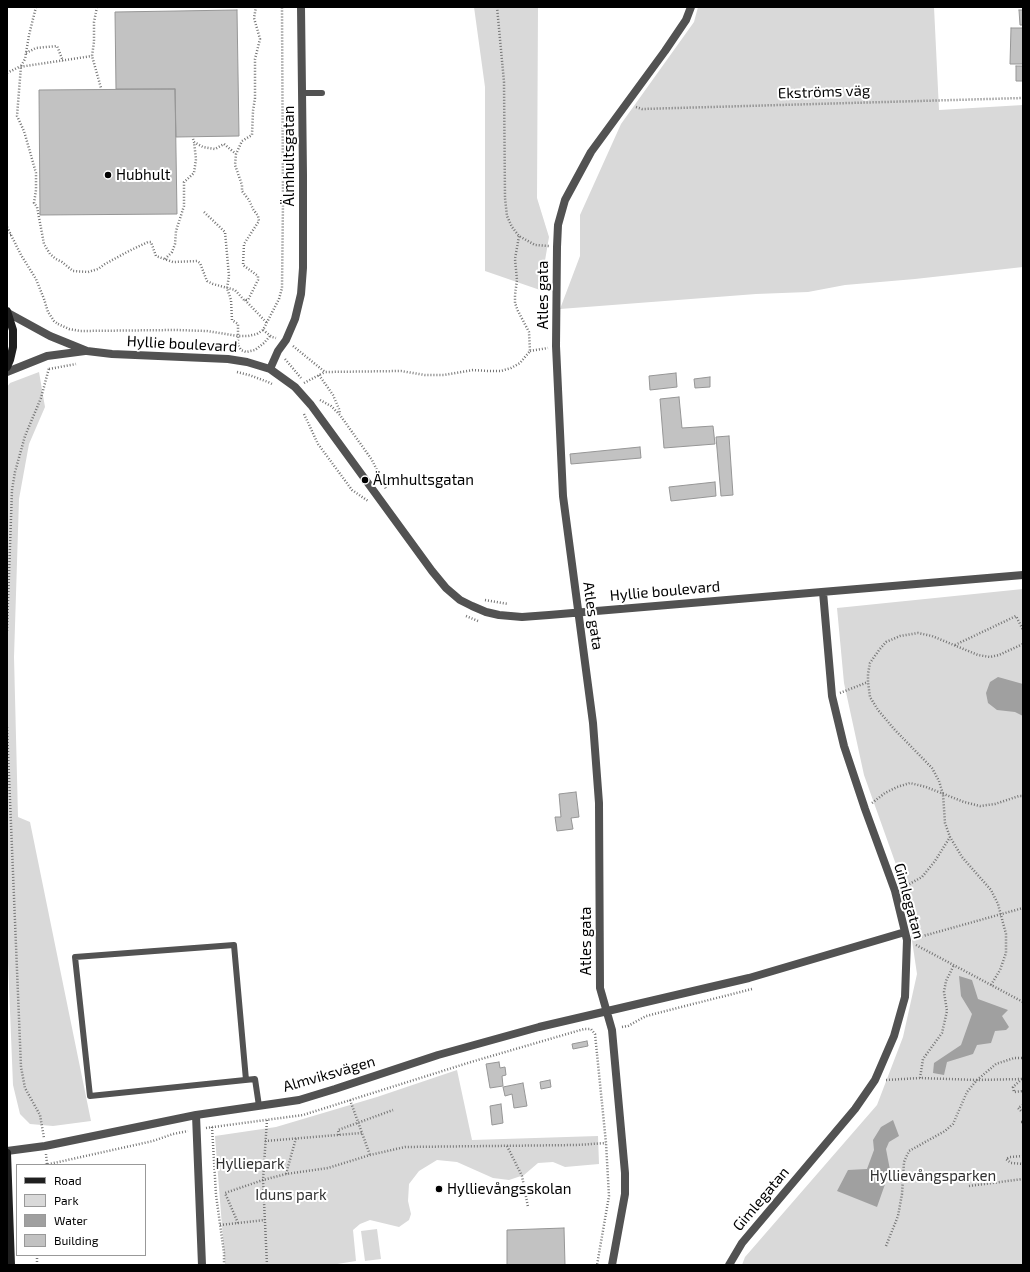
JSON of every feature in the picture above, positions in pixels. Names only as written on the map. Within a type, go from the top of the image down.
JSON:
[{"type":"main road","points":[[7,367],[13,347],[13,330],[8,312]]},
{"type":"main road","points":[[7,1152],[11,1265]]},
{"type":"street","name":"Älmhultsgatan","points":[[270,369],[278,351],[286,340],[295,319],[301,294],[303,268],[301,7]]},
{"type":"street","name":"Atles gata","points":[[612,1265],[625,1194],[625,1173],[612,1030],[600,988],[599,803],[594,723],[563,496],[556,346],[558,225],[565,200],[591,152],[665,51],[686,20],[692,7]]},
{"type":"street","name":"Hyllie boulevard","points":[[8,312],[50,336],[87,351]]},
{"type":"street","name":"Hyllie boulevard","points":[[7,372],[47,356],[87,351],[112,354],[228,359],[247,362],[270,369],[296,387],[326,424],[432,571],[446,588],[460,600],[486,612],[499,615],[522,617],[1023,575]]},
{"type":"street","name":"Gimlegatan","points":[[729,1265],[742,1243],[855,1109],[875,1080],[894,1036],[905,997],[906,936],[895,891],[844,746],[832,696],[824,592]]},
{"type":"street","name":"Almviksvägen","points":[[7,1152],[45,1146],[196,1115],[299,1100],[438,1055],[539,1027],[749,978],[906,936]]},
{"type":"street","points":[[196,1115],[202,1265]]},
{"type":"lane","points":[[302,92],[322,93]]},
{"type":"lane","points":[[246,1080],[234,945],[75,957],[90,1096],[246,1080],[255,1079],[259,1106]]},
{"type":"path","points":[[36,7],[25,59],[21,66],[17,116],[24,130],[36,173],[34,203],[37,207],[44,244],[50,254],[73,271],[88,272],[98,269],[128,251],[151,242],[156,256],[173,262],[197,261],[200,263],[207,281],[235,290],[267,323]]},
{"type":"path","points":[[97,7],[94,22],[92,56],[100,88]]},
{"type":"path","points":[[244,300],[248,300],[258,280],[258,276],[243,265],[244,244],[258,221],[258,216],[242,191],[242,185],[235,165],[236,154],[242,141],[252,135],[255,98],[255,59],[260,39],[254,18],[256,7]]},
{"type":"path","points":[[7,227],[21,255],[36,279],[48,312],[54,321],[69,329],[80,331],[184,330],[207,331],[238,336],[257,334],[263,330],[279,299],[282,288],[282,7]]},
{"type":"path","points":[[497,7],[504,89],[505,198],[507,216],[512,227],[519,236],[535,245],[557,247]]},
{"type":"path","points":[[26,53],[36,48],[57,46],[63,61]]},
{"type":"path","points":[[7,73],[21,66],[92,56]]},
{"type":"path","name":"Ekströms väg","points":[[626,104],[642,109],[1023,98]]},
{"type":"path","points":[[165,259],[172,252],[175,244],[176,231],[184,206],[184,182],[194,173],[196,159],[193,139]]},
{"type":"path","points":[[194,142],[202,147],[215,149],[224,144],[236,154]]},
{"type":"path","points":[[204,212],[225,232],[230,276],[227,288],[231,300],[232,320],[238,324],[238,345],[241,350],[246,352],[255,350],[270,336]]},
{"type":"path","points":[[519,236],[515,259],[517,280],[515,303],[529,332],[530,351]]},
{"type":"path","points":[[50,336],[58,324]]},
{"type":"path","points":[[263,330],[272,337],[286,340],[325,372]]},
{"type":"path","points":[[296,387],[325,372],[401,371],[444,375],[473,370],[501,371],[511,368],[520,362],[530,351],[556,346]]},
{"type":"path","points":[[278,351],[310,388]]},
{"type":"path","points":[[7,631],[12,490],[15,472],[25,436],[41,398],[49,369],[47,356]]},
{"type":"path","points":[[49,369],[83,362]]},
{"type":"path","points":[[232,371],[249,375],[273,385]]},
{"type":"path","points":[[319,375],[333,395],[339,408],[340,415]]},
{"type":"path","points":[[320,399],[331,406],[340,415],[372,460],[387,491]]},
{"type":"path","points":[[302,410],[318,444],[352,490],[369,502]]},
{"type":"path","points":[[481,598],[493,602],[514,605]]},
{"type":"path","points":[[465,615],[481,622]]},
{"type":"path","points":[[955,645],[1016,616],[1023,630]]},
{"type":"path","points":[[991,985],[1000,970],[1006,953],[1006,934],[998,904],[991,890],[962,857],[950,837],[945,823],[943,794],[939,781],[932,768],[894,729],[878,710],[870,697],[868,682],[870,663],[879,650],[886,642],[900,636],[918,633],[932,636],[978,655],[990,657],[999,656],[1023,644]]},
{"type":"path","points":[[832,696],[868,682]]},
{"type":"path","points":[[7,727],[21,1067],[25,1088],[40,1115],[47,1164]]},
{"type":"path","points":[[865,809],[885,794],[898,787],[910,784],[926,787],[964,802],[980,806],[995,804],[1023,796]]},
{"type":"path","points":[[895,891],[922,877],[935,861],[950,837]]},
{"type":"path","points":[[906,936],[954,965],[1023,1002]]},
{"type":"path","points":[[920,1078],[923,1059],[942,1033],[947,1011],[944,992],[946,981],[954,965]]},
{"type":"path","points":[[595,1034],[606,1143],[609,1196],[597,1265]]},
{"type":"path","points":[[886,1246],[898,1216],[902,1194],[904,1162],[909,1151],[946,1131],[953,1124],[967,1092],[977,1080],[996,1064],[1014,1058],[1023,1058]]},
{"type":"path","points":[[875,1080],[920,1078],[977,1080],[1023,1079]]},
{"type":"path","points":[[1023,1079],[1014,1087],[1014,1092],[1023,1091]]},
{"type":"path","points":[[350,1100],[370,1155]]},
{"type":"path","points":[[1023,1105],[1018,1108],[1023,1112]]},
{"type":"path","points":[[339,1135],[338,1130],[393,1110]]},
{"type":"path","points":[[267,1120],[263,1180],[267,1265]]},
{"type":"path","points":[[212,1127],[216,1195],[224,1265]]},
{"type":"path","points":[[265,1141],[362,1133]]},
{"type":"path","points":[[286,1174],[296,1138]]},
{"type":"path","points":[[238,1223],[225,1193],[286,1174],[328,1168],[370,1155],[406,1147],[577,1145],[606,1143]]},
{"type":"path","points":[[507,1146],[522,1176],[528,1207]]},
{"type":"path","points":[[1023,1156],[1010,1157],[1006,1159],[1011,1163],[1023,1164]]},
{"type":"path","points":[[969,1186],[1023,1179]]},
{"type":"path","points":[[220,1225],[265,1220]]},
{"type":"green space","points":[[474,7],[538,7],[537,198],[549,237],[540,290],[485,271],[485,87]]},
{"type":"green space","points":[[698,7],[934,7],[939,110],[1023,105],[1023,267],[845,285],[808,292],[756,294],[560,309],[580,256],[580,215],[621,124],[694,22]]},
{"type":"green space","points":[[39,372],[45,407],[29,444],[19,499],[14,657],[18,817],[30,822],[91,1121],[53,1126],[30,1124],[20,1114],[13,1085],[7,937],[7,387],[10,383]]},
{"type":"green space","name":"Hyllievångsparken","points":[[1023,589],[1023,1265],[742,1265],[745,1257],[877,1105],[903,1037],[917,974],[904,887],[864,775],[844,683],[837,608]]},
{"type":"green space","name":"Iduns park","points":[[457,1070],[472,1140],[598,1136],[599,1164],[565,1167],[553,1162],[538,1163],[524,1175],[509,1180],[493,1178],[457,1162],[437,1160],[419,1171],[409,1184],[408,1201],[411,1214],[409,1220],[399,1227],[370,1220],[360,1224],[353,1230],[356,1261],[331,1265],[225,1265],[215,1136],[276,1127],[377,1097]]},
{"type":"green space","points":[[377,1229],[381,1259],[365,1261],[361,1231]]},
{"type":"water","points":[[998,677],[1023,684],[1023,716],[1015,712],[997,710],[988,703],[986,693],[990,682]]},
{"type":"water","points":[[959,976],[972,980],[978,999],[1008,1010],[1002,1016],[1009,1027],[1006,1030],[995,1031],[991,1043],[977,1045],[973,1054],[947,1062],[944,1075],[933,1073],[934,1063],[961,1045],[972,1014],[961,996]]},
{"type":"water","points":[[893,1120],[899,1136],[889,1142],[886,1149],[890,1170],[877,1207],[837,1191],[848,1170],[867,1169],[874,1150],[873,1140],[881,1127]]},
{"type":"building","points":[[237,10],[239,136],[176,137],[175,89],[116,89],[115,12]]},
{"type":"building","points":[[1019,10],[1023,10],[1023,25],[1020,25]]},
{"type":"building","points":[[1011,28],[1023,28],[1023,64],[1010,64]]},
{"type":"building","points":[[1016,66],[1023,66],[1023,81],[1016,81]]},
{"type":"building","name":"Hubhult","points":[[175,89],[177,214],[40,215],[39,90]]},
{"type":"building","points":[[676,373],[677,387],[650,390],[649,376]]},
{"type":"building","points":[[710,377],[710,387],[695,388],[694,379]]},
{"type":"building","points":[[679,397],[682,428],[713,426],[715,444],[664,448],[660,399]]},
{"type":"building","points":[[729,436],[733,495],[721,496],[716,437]]},
{"type":"building","points":[[640,447],[641,458],[571,464],[570,454]]},
{"type":"building","points":[[715,482],[716,496],[671,501],[669,487]]},
{"type":"building","points":[[576,792],[579,817],[571,818],[573,829],[557,831],[555,817],[561,817],[559,794]]},
{"type":"building","points":[[587,1041],[588,1046],[573,1049],[572,1044]]},
{"type":"building","points":[[499,1062],[500,1068],[505,1067],[506,1075],[502,1076],[503,1086],[490,1088],[486,1064]]},
{"type":"building","points":[[550,1080],[551,1087],[541,1089],[540,1082]]},
{"type":"building","points":[[523,1083],[527,1106],[514,1108],[512,1094],[505,1096],[503,1087]]},
{"type":"building","points":[[501,1104],[503,1123],[492,1125],[490,1106]]},
{"type":"building","name":"Hyllievångsskolan","points":[[564,1228],[565,1265],[507,1265],[507,1230]]},
{"type":"place","name":"Hubhult","points":[[108,175]]},
{"type":"place","name":"Älmhultsgatan","points":[[365,480]]},
{"type":"place","name":"Hyllievångsskolan","points":[[439,1189]]},
{"type":"park label","name":"Hylliepark","points":[[250,1164]]}]
